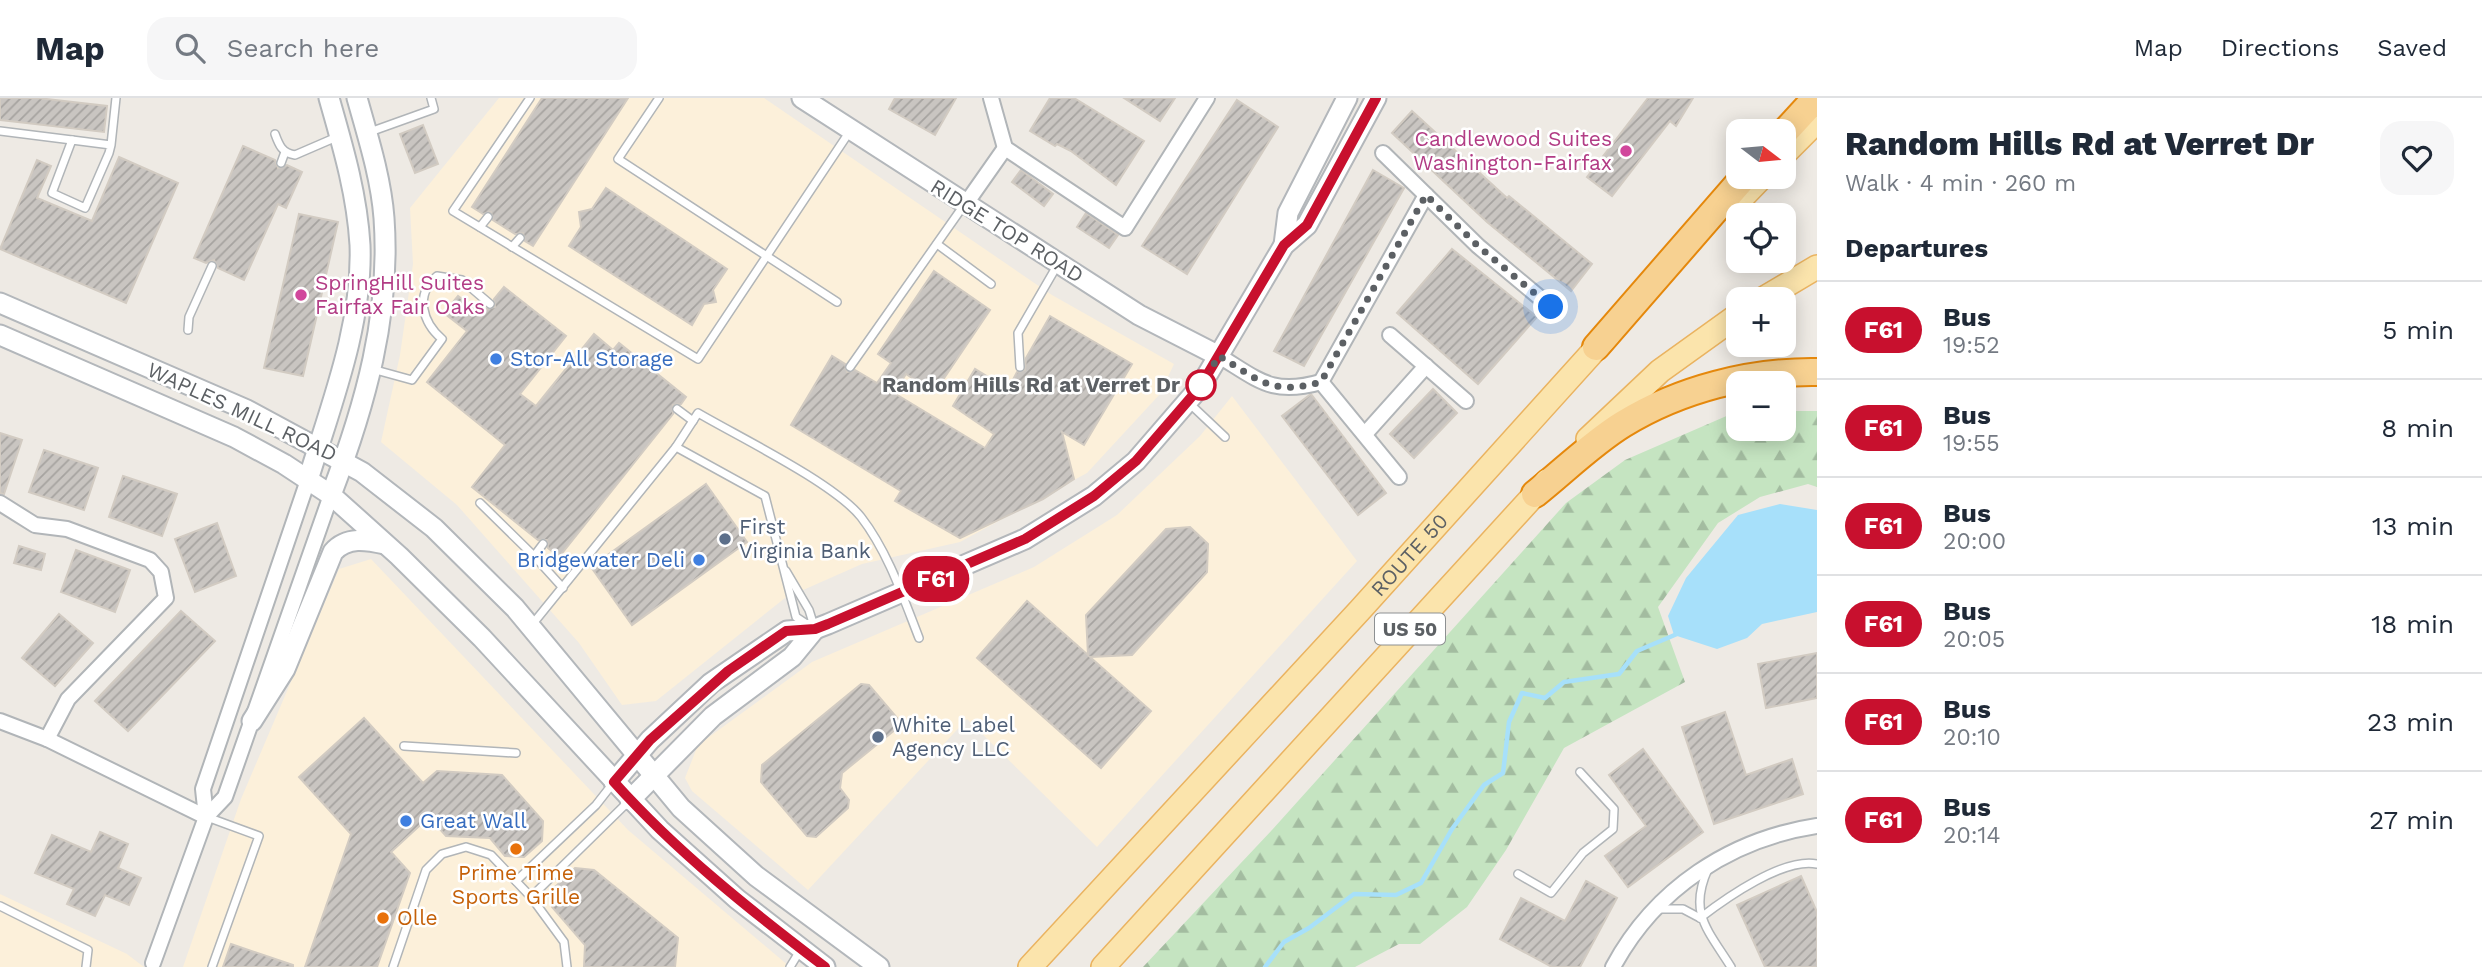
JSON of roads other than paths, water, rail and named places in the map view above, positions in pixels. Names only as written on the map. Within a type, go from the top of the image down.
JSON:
[{"type":"highway","points":[[1796,120],[1816,98]]},
{"type":"highway","points":[[1596,347],[1734,189]]},
{"type":"highway","points":[[1535,494],[1622,424],[1677,398],[1758,375],[1817,372]]},
{"type":"main road","points":[[1796,142],[1817,121]]},
{"type":"main road","name":"ROUTE 50","points":[[1030,967],[1360,610],[1596,347],[1750,189]]},
{"type":"main road","points":[[1783,287],[1817,267]]},
{"type":"main road","name":"US 50","points":[[1103,967],[1535,494],[1636,392],[1696,343],[1726,323]]},
{"type":"street","points":[[206,817],[203,789],[308,480],[356,304],[360,246],[354,187],[329,98]]},
{"type":"street","points":[[153,963],[206,817],[225,797],[344,460],[379,341],[386,277],[384,216],[357,98]]},
{"type":"street","name":"RIDGE TOP ROAD","points":[[802,98],[1139,315],[1219,356]]},
{"type":"street","points":[[991,98],[1006,148],[1125,228],[1207,98]]},
{"type":"street","points":[[1284,245],[1289,213],[1346,98]]},
{"type":"street","points":[[614,782],[650,740],[710,684],[786,631],[815,629],[991,555],[1053,523],[1094,496],[1136,461],[1188,403],[1284,245],[1307,225],[1376,98]]},
{"type":"street","points":[[965,205],[1006,148]]},
{"type":"street","points":[[1383,153],[1478,246],[1551,307]]},
{"type":"street","points":[[1219,356],[1266,384],[1276,387],[1287,389],[1321,382],[1426,195]]},
{"type":"street","name":"WAPLES MILL ROAD","points":[[0,303],[247,410],[344,460],[434,528],[531,626],[650,776],[681,808],[756,876],[879,967]]},
{"type":"street","name":"WAPLES MILL ROAD","points":[[0,335],[234,437],[331,495],[482,638],[630,800],[737,899],[825,967]]},
{"type":"street","points":[[1390,335],[1466,401]]},
{"type":"street","points":[[1365,434],[1426,366]]},
{"type":"street","points":[[1321,382],[1399,477]]},
{"type":"street","points":[[0,503],[35,525],[67,529],[150,560],[161,572],[164,585],[166,598],[68,699],[47,739]]},
{"type":"street","points":[[252,721],[285,668],[332,552],[337,547],[357,540],[386,545]]},
{"type":"street","points":[[630,800],[650,776],[713,716],[792,657],[815,629]]},
{"type":"street","points":[[0,721],[47,739],[206,817]]},
{"type":"street","points":[[1613,967],[1633,934],[1654,909],[1690,877],[1712,862],[1761,839],[1817,826]]},
{"type":"lane","points":[[72,140],[52,193],[85,208],[111,145],[116,98],[110,98]]},
{"type":"lane","points":[[366,133],[435,108],[431,98]]},
{"type":"lane","points":[[530,98],[453,211],[698,359],[850,130]]},
{"type":"lane","points":[[659,98],[618,159],[837,302]]},
{"type":"lane","points":[[0,131],[111,145]]},
{"type":"lane","points":[[275,134],[285,152],[295,155],[340,135]]},
{"type":"lane","points":[[281,163],[285,152]]},
{"type":"lane","points":[[850,367],[965,205]]},
{"type":"lane","points":[[480,228],[488,217]]},
{"type":"lane","points":[[512,247],[520,238]]},
{"type":"lane","points":[[937,244],[991,284]]},
{"type":"lane","points":[[1020,367],[1018,333],[1059,263]]},
{"type":"lane","points":[[188,330],[189,317],[212,266]]},
{"type":"lane","points":[[371,369],[412,380],[442,339],[430,329],[424,318],[426,292],[437,276],[462,280],[490,304]]},
{"type":"lane","points":[[1188,403],[1225,437]]},
{"type":"lane","points":[[677,409],[693,421]]},
{"type":"lane","points":[[531,626],[676,447],[698,413],[835,494],[859,515],[879,545],[919,638]]},
{"type":"lane","points":[[676,447],[765,496],[796,617],[815,629]]},
{"type":"lane","points":[[480,503],[564,588]]},
{"type":"lane","points":[[534,556],[543,544]]},
{"type":"lane","points":[[782,565],[809,610],[815,629]]},
{"type":"lane","points":[[404,747],[516,753]]},
{"type":"lane","points":[[1518,874],[1551,892],[1583,853],[1613,829],[1614,808],[1580,772]]},
{"type":"lane","points":[[516,881],[596,805],[614,782]]},
{"type":"lane","points":[[531,897],[630,800]]},
{"type":"lane","points":[[206,817],[259,836],[212,967]]},
{"type":"lane","points":[[393,967],[426,870],[442,854],[467,847],[491,855],[531,897],[564,942],[567,967]]},
{"type":"lane","points":[[1700,918],[1700,890],[1712,862]]},
{"type":"lane","points":[[1700,918],[1742,888],[1800,864],[1817,864]]},
{"type":"lane","points":[[0,906],[88,950],[86,967]]},
{"type":"lane","points":[[1654,909],[1683,909],[1700,918],[1731,967]]},
{"type":"lane","points":[[790,967],[801,949]]},
{"type":"water","points":[[1780,504],[1817,510],[1817,612],[1762,624],[1747,638],[1717,649],[1674,635],[1668,616],[1686,578],[1738,515]]},
{"type":"waterway","points":[[1265,967],[1284,942],[1309,928],[1354,894],[1396,895],[1421,883],[1452,829],[1484,785],[1503,773],[1509,722],[1522,693],[1545,698],[1564,682],[1619,674],[1637,651],[1677,634]]},
{"type":"place","name":"Candlewood Suites Washington-Fairfax","points":[[1626,151]]},
{"type":"place","name":"SpringHill Suites Fairfax Fair Oaks","points":[[301,295]]},
{"type":"place","name":"Stor-All Storage","points":[[496,359]]},
{"type":"place","name":"Random Hills Rd at Verret Dr","points":[[1201,385]]},
{"type":"place","name":"First Virginia Bank","points":[[725,539]]},
{"type":"place","name":"Bridgewater Deli","points":[[699,560]]},
{"type":"place","name":"White Label Agency LLC","points":[[878,737]]},
{"type":"place","name":"Great Wall","points":[[406,821]]},
{"type":"place","name":"Prime Time Sports Grille","points":[[516,849]]},
{"type":"place","name":"Olle","points":[[383,918]]}]
